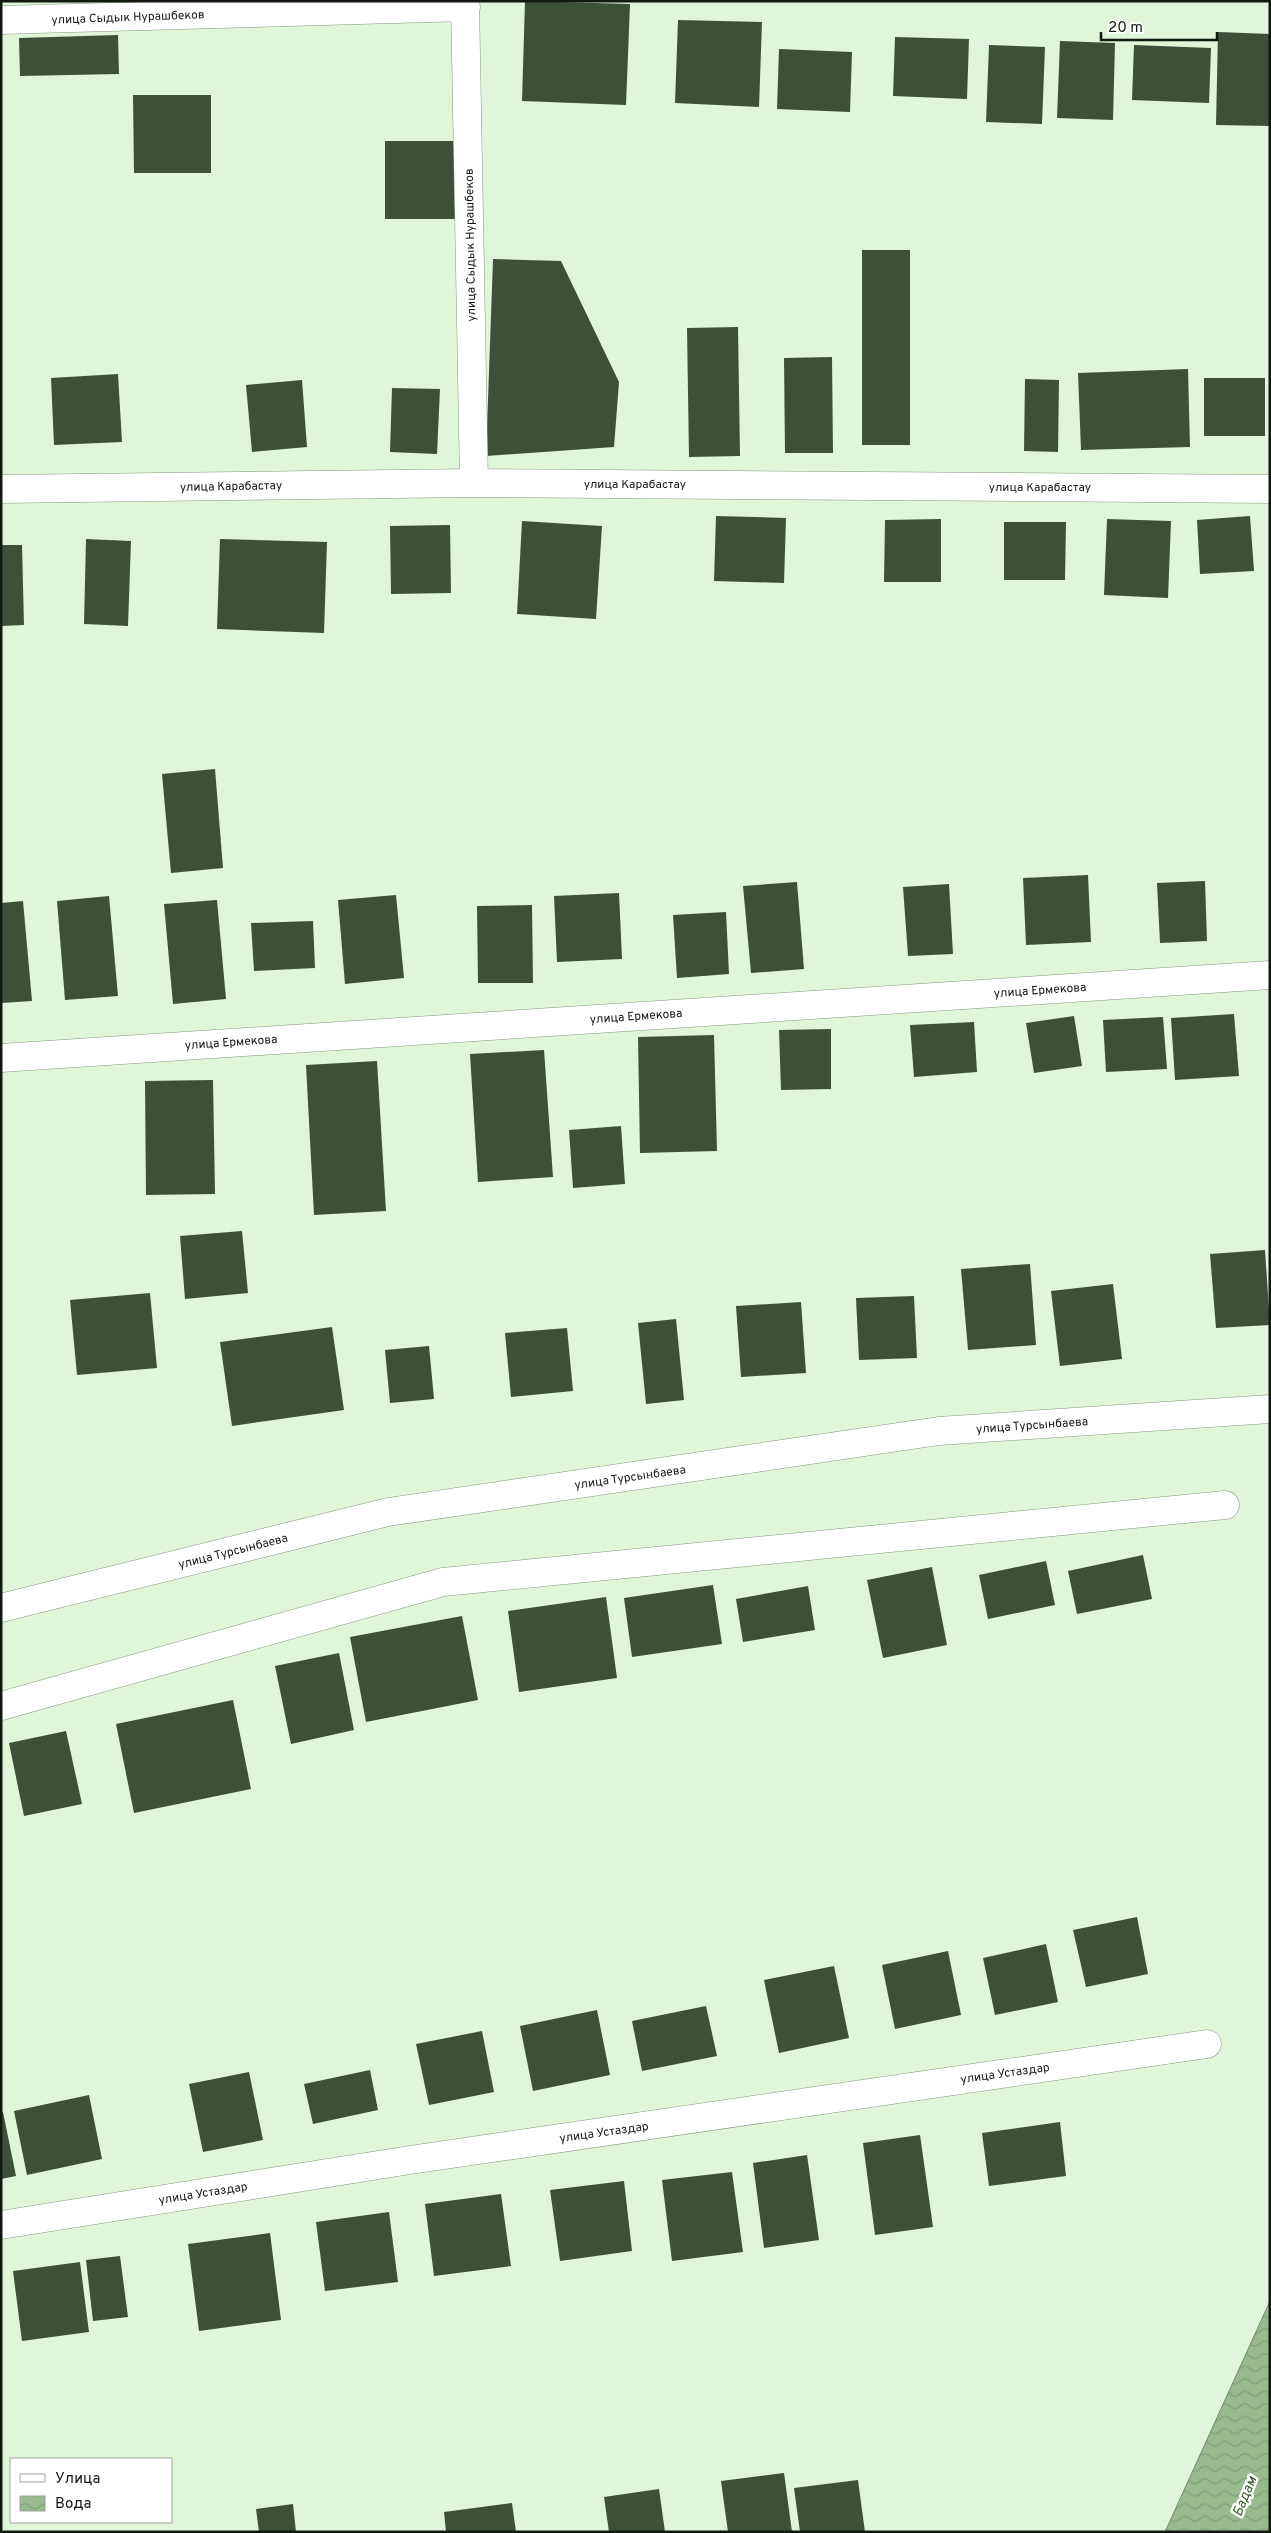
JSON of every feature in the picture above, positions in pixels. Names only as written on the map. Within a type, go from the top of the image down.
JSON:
[{"type":"street","name":"улица Сыдык Нурашбеков","points":[[1,20],[466,4],[474,483]]},
{"type":"street","name":"улица Карабастау","points":[[1,488],[474,483],[1270,489]]},
{"type":"street","name":"улица Ермекова","points":[[1,1058],[1270,975]]},
{"type":"street","name":"улица Турсынбаева","points":[[1,1608],[388,1512],[939,1431],[1270,1409]]},
{"type":"street","points":[[1,1706],[443,1582],[1226,1505]]},
{"type":"street","name":"улица Устаздар","points":[[1,2225],[410,2160],[1207,2044]]},
{"type":"water","name":"Бадам","points":[[1270,2301],[1270,2532],[1165,2532]]},
{"type":"building","points":[[525,1],[630,4],[626,105],[522,101]]},
{"type":"building","points":[[678,20],[762,22],[759,107],[675,103]]},
{"type":"building","points":[[1218,32],[1270,34],[1270,126],[1216,125]]},
{"type":"building","points":[[118,35],[119,74],[20,76],[19,38]]},
{"type":"building","points":[[895,37],[969,39],[967,99],[893,96]]},
{"type":"building","points":[[1060,41],[1115,43],[1113,120],[1057,118]]},
{"type":"building","points":[[989,45],[1045,47],[1042,124],[986,122]]},
{"type":"building","points":[[1134,45],[1211,48],[1209,103],[1132,100]]},
{"type":"building","points":[[779,49],[852,52],[850,112],[777,109]]},
{"type":"building","points":[[133,95],[211,95],[211,173],[134,173]]},
{"type":"building","points":[[385,141],[463,141],[463,219],[385,219]]},
{"type":"building","points":[[862,250],[910,250],[910,445],[862,445]]},
{"type":"building","points":[[493,259],[561,261],[619,382],[614,447],[486,456]]},
{"type":"building","points":[[738,327],[740,456],[689,457],[687,328]]},
{"type":"building","points":[[832,357],[833,453],[785,453],[784,358]]},
{"type":"building","points":[[1188,369],[1190,447],[1081,450],[1078,373]]},
{"type":"building","points":[[118,374],[122,442],[54,445],[51,378]]},
{"type":"building","points":[[1204,378],[1265,378],[1265,436],[1204,436]]},
{"type":"building","points":[[1025,379],[1059,380],[1058,452],[1024,451]]},
{"type":"building","points":[[302,380],[307,447],[252,452],[246,385]]},
{"type":"building","points":[[392,388],[440,389],[437,454],[390,452]]},
{"type":"building","points":[[716,516],[786,518],[784,583],[714,581]]},
{"type":"building","points":[[1250,516],[1254,571],[1200,574],[1197,520]]},
{"type":"building","points":[[941,519],[941,582],[884,582],[885,520]]},
{"type":"building","points":[[1107,519],[1171,521],[1168,598],[1104,595]]},
{"type":"building","points":[[522,521],[602,526],[596,619],[517,614]]},
{"type":"building","points":[[1004,522],[1066,522],[1065,580],[1004,580]]},
{"type":"building","points":[[450,525],[451,593],[391,594],[390,526]]},
{"type":"building","points":[[86,539],[131,541],[128,626],[84,624]]},
{"type":"building","points":[[220,539],[327,542],[324,633],[217,629]]},
{"type":"building","points":[[1,545],[22,545],[24,625],[1,626]]},
{"type":"building","points":[[215,769],[223,868],[171,873],[162,774]]},
{"type":"building","points":[[1088,875],[1091,942],[1026,945],[1023,878]]},
{"type":"building","points":[[1205,881],[1207,941],[1160,943],[1157,883]]},
{"type":"building","points":[[797,882],[804,969],[751,973],[743,886]]},
{"type":"building","points":[[949,884],[953,954],[908,956],[903,887]]},
{"type":"building","points":[[619,893],[622,959],[557,962],[554,896]]},
{"type":"building","points":[[396,895],[404,978],[345,984],[338,900]]},
{"type":"building","points":[[109,896],[118,996],[65,1000],[57,901]]},
{"type":"building","points":[[217,900],[226,999],[173,1004],[164,904]]},
{"type":"building","points":[[23,901],[32,1001],[1,1003],[1,903]]},
{"type":"building","points":[[532,905],[533,983],[478,983],[477,906]]},
{"type":"building","points":[[726,912],[729,974],[677,978],[673,915]]},
{"type":"building","points":[[313,921],[315,968],[254,971],[251,923]]},
{"type":"building","points":[[1234,1014],[1239,1076],[1175,1080],[1171,1018]]},
{"type":"building","points":[[1074,1016],[1082,1066],[1034,1073],[1026,1023]]},
{"type":"building","points":[[1163,1017],[1167,1069],[1106,1072],[1103,1020]]},
{"type":"building","points":[[974,1022],[977,1072],[914,1077],[910,1025]]},
{"type":"building","points":[[831,1029],[831,1089],[781,1090],[779,1030]]},
{"type":"building","points":[[714,1035],[717,1151],[640,1153],[638,1037]]},
{"type":"building","points":[[544,1050],[553,1177],[478,1182],[470,1054]]},
{"type":"building","points":[[377,1061],[386,1211],[314,1215],[306,1065]]},
{"type":"building","points":[[213,1080],[215,1194],[146,1195],[145,1081]]},
{"type":"building","points":[[621,1126],[625,1184],[573,1188],[569,1130]]},
{"type":"building","points":[[242,1231],[248,1293],[185,1299],[180,1236]]},
{"type":"building","points":[[1265,1250],[1270,1325],[1216,1328],[1210,1254]]},
{"type":"building","points":[[1030,1264],[1036,1345],[968,1350],[961,1269]]},
{"type":"building","points":[[1113,1284],[1122,1359],[1060,1366],[1051,1291]]},
{"type":"building","points":[[150,1293],[157,1368],[77,1375],[70,1300]]},
{"type":"building","points":[[914,1296],[917,1358],[859,1360],[856,1298]]},
{"type":"building","points":[[801,1302],[806,1373],[741,1377],[736,1306]]},
{"type":"building","points":[[676,1319],[684,1400],[646,1404],[638,1323]]},
{"type":"building","points":[[332,1327],[344,1410],[232,1426],[220,1342]]},
{"type":"building","points":[[567,1328],[573,1391],[511,1397],[505,1333]]},
{"type":"building","points":[[429,1346],[434,1399],[390,1403],[385,1350]]},
{"type":"building","points":[[1143,1555],[1152,1599],[1077,1614],[1068,1571]]},
{"type":"building","points":[[1046,1561],[1055,1605],[988,1619],[979,1575]]},
{"type":"building","points":[[932,1567],[947,1645],[883,1658],[867,1580]]},
{"type":"building","points":[[713,1585],[722,1644],[632,1657],[624,1598]]},
{"type":"building","points":[[808,1586],[815,1630],[743,1642],[736,1599]]},
{"type":"building","points":[[606,1597],[617,1678],[519,1692],[508,1611]]},
{"type":"building","points":[[462,1616],[478,1700],[366,1722],[350,1637]]},
{"type":"building","points":[[339,1653],[354,1730],[291,1744],[275,1666]]},
{"type":"building","points":[[233,1700],[251,1789],[134,1813],[116,1724]]},
{"type":"building","points":[[66,1731],[82,1804],[24,1816],[9,1743]]},
{"type":"building","points":[[1137,1917],[1148,1974],[1086,1987],[1073,1930]]},
{"type":"building","points":[[1046,1944],[1058,2002],[995,2015],[983,1958]]},
{"type":"building","points":[[948,1951],[961,2015],[895,2029],[882,1965]]},
{"type":"building","points":[[834,1966],[849,2038],[779,2053],[764,1980]]},
{"type":"building","points":[[706,2006],[717,2056],[642,2071],[632,2021]]},
{"type":"building","points":[[597,2010],[610,2075],[533,2091],[520,2026]]},
{"type":"building","points":[[482,2031],[494,2092],[429,2105],[416,2044]]},
{"type":"building","points":[[370,2070],[378,2110],[313,2124],[304,2084]]},
{"type":"building","points":[[249,2072],[263,2140],[203,2152],[189,2084]]},
{"type":"building","points":[[89,2095],[102,2159],[27,2175],[14,2111]]},
{"type":"building","points":[[3,2112],[16,2176],[1,2179],[1,2113]]},
{"type":"building","points":[[1060,2122],[1066,2176],[989,2186],[982,2133]]},
{"type":"building","points":[[920,2135],[933,2227],[875,2235],[863,2143]]},
{"type":"building","points":[[807,2155],[819,2240],[764,2248],[753,2163]]},
{"type":"building","points":[[732,2172],[743,2252],[672,2261],[662,2180]]},
{"type":"building","points":[[624,2181],[632,2251],[560,2261],[550,2190]]},
{"type":"building","points":[[501,2194],[511,2266],[434,2276],[425,2204]]},
{"type":"building","points":[[389,2212],[398,2282],[325,2291],[316,2222]]},
{"type":"building","points":[[270,2233],[281,2320],[199,2331],[188,2244]]},
{"type":"building","points":[[120,2256],[128,2317],[93,2321],[86,2260]]},
{"type":"building","points":[[80,2262],[89,2332],[22,2341],[13,2271]]},
{"type":"building","points":[[784,2473],[792,2532],[728,2532],[721,2481]]},
{"type":"building","points":[[858,2480],[865,2532],[800,2532],[794,2488]]},
{"type":"building","points":[[659,2489],[665,2532],[609,2532],[604,2497]]},
{"type":"building","points":[[512,2503],[516,2532],[446,2532],[444,2512]]},
{"type":"building","points":[[293,2504],[296,2532],[259,2532],[256,2509]]}]
